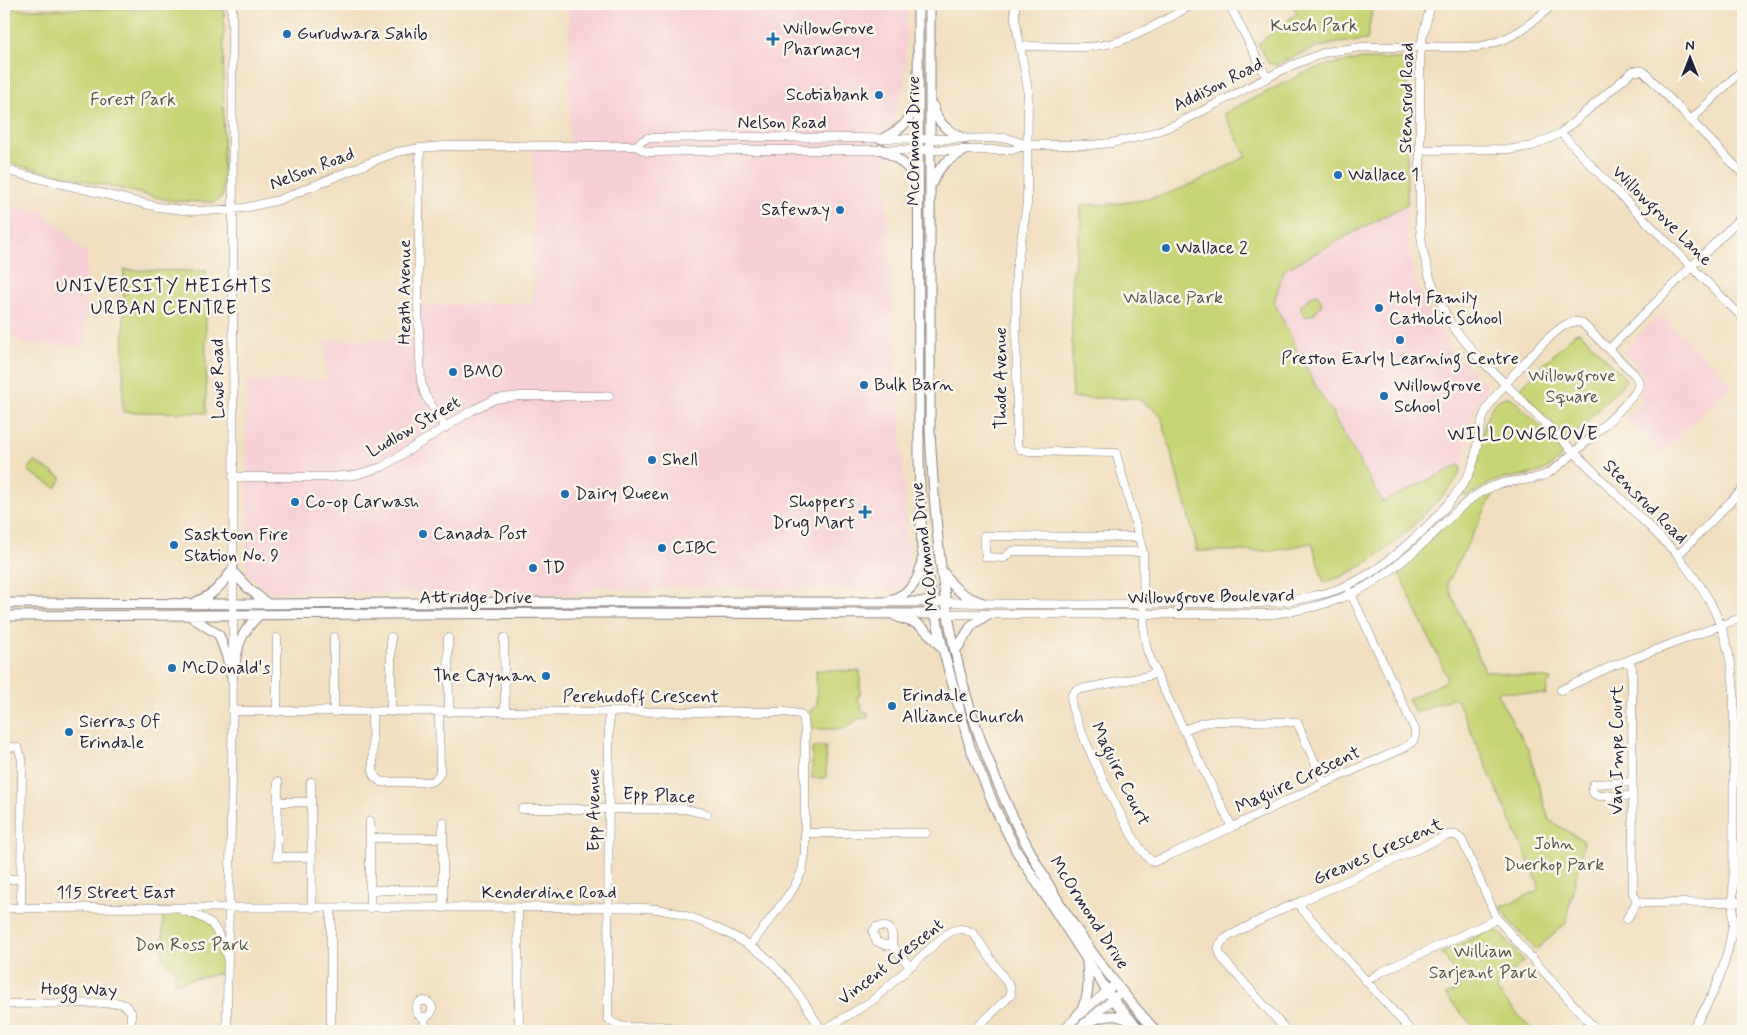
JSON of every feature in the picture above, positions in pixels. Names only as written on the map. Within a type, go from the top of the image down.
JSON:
[{"type":"main road","name":"McOrmond Drive","points":[[918,4],[919,458],[922,550],[943,649],[970,747],[995,808],[1017,852],[1107,992],[1140,1031]]},
{"type":"main road","name":"McOrmond Drive","points":[[930,4],[930,431],[934,500],[941,570],[948,614],[968,703],[982,743],[1028,846],[1060,902],[1095,957],[1118,988],[1156,1031]]},
{"type":"main road","points":[[882,139],[898,130],[910,119],[918,96]]},
{"type":"main road","points":[[930,96],[938,121],[953,134],[965,139]]},
{"type":"main road","points":[[881,149],[907,166],[919,187]]},
{"type":"main road","points":[[931,186],[938,170],[946,162],[966,150]]},
{"type":"main road","points":[[919,355],[931,374]]},
{"type":"main road","points":[[883,602],[898,597],[912,587],[919,577],[922,550]]},
{"type":"main road","points":[[941,570],[962,595],[984,603]]},
{"type":"main road","points":[[194,604],[217,590],[232,571],[248,588],[268,604]]},
{"type":"main road","name":"Attridge Drive","points":[[4,603],[946,602]]},
{"type":"main road","name":"Attridge Drive","points":[[4,616],[597,613],[948,614]]},
{"type":"main road","points":[[892,614],[901,620],[917,624],[933,636],[943,649]]},
{"type":"main road","points":[[956,650],[968,630],[977,620],[986,615]]},
{"type":"main road","points":[[190,616],[219,635],[232,679]]},
{"type":"main road","points":[[232,679],[238,642],[246,628],[258,616]]},
{"type":"main road","points":[[1076,1017],[1086,1003],[1089,993],[1087,962]]},
{"type":"main road","points":[[1085,1022],[1100,1017],[1121,1016],[1133,1023]]},
{"type":"street","name":"Lowe Road","points":[[232,4],[234,209],[233,604]]},
{"type":"street","points":[[1015,4],[1015,18],[1028,90],[1027,145]]},
{"type":"street","points":[[1020,48],[1095,46],[1113,43],[1128,38],[1194,4]]},
{"type":"street","points":[[1229,4],[1266,78]]},
{"type":"street","name":"Stensrud Road","points":[[1431,4],[1421,48],[1421,238],[1426,265],[1435,291],[1454,327],[1482,361],[1678,555],[1703,591],[1720,625],[1729,654],[1734,692],[1733,902],[1731,938],[1724,965],[1708,1003],[1690,1031]]},
{"type":"street","name":"Addison Road","points":[[930,150],[1012,150],[1027,145],[1090,145],[1111,143],[1143,136],[1176,124],[1311,57],[1341,49],[1477,47],[1493,44],[1517,34],[1554,4]]},
{"type":"street","points":[[1692,120],[1743,69]]},
{"type":"street","points":[[1420,150],[1513,149],[1532,146],[1561,133],[1633,71],[1638,70],[1643,71],[1743,174]]},
{"type":"street","name":"Willowgrove Lane","points":[[1561,133],[1609,184],[1743,318]]},
{"type":"street","name":"Nelson Road","points":[[635,146],[647,138],[930,139]]},
{"type":"street","name":"Addison Road","points":[[930,139],[1008,138],[1027,145]]},
{"type":"street","name":"Thode Avenue","points":[[1027,145],[1027,204],[1016,271],[1017,444],[1021,450],[1027,451],[1116,453],[1143,552],[1143,604]]},
{"type":"street","name":"Nelson Road","points":[[4,170],[158,207],[192,211],[234,209],[279,200],[397,152],[444,146],[635,146],[647,152],[930,150]]},
{"type":"street","name":"Heath Avenue","points":[[420,148],[418,305],[421,381],[425,395],[446,428]]},
{"type":"street","points":[[1610,349],[1743,215]]},
{"type":"street","points":[[1506,384],[1546,341],[1565,324],[1576,321],[1582,323],[1610,349],[1634,374],[1638,381],[1638,387],[1629,400],[1583,446],[1574,452]]},
{"type":"street","name":"Willowgrove Boulevard","points":[[946,602],[1143,604],[1289,600],[1314,596],[1348,586],[1396,555],[1458,491],[1474,463],[1484,414],[1506,384]]},
{"type":"street","name":"Ludlow Street","points":[[233,477],[330,477],[355,475],[382,467],[471,411],[495,399],[529,395],[609,396]]},
{"type":"street","name":"Willowgrove Boulevard","points":[[948,614],[1272,614],[1311,608],[1351,595],[1381,578],[1400,564],[1460,508],[1484,490],[1513,480],[1544,475],[1574,452]]},
{"type":"street","points":[[1678,555],[1743,489]]},
{"type":"street","points":[[1139,537],[984,536],[986,558],[1004,558],[1012,551],[1143,552]]},
{"type":"street","name":"Maguire Crescent","points":[[1143,604],[1144,633],[1147,650],[1156,673],[1232,827],[1324,782],[1402,749],[1412,743],[1415,738],[1415,730],[1348,586]]},
{"type":"street","points":[[227,1031],[233,604]]},
{"type":"street","points":[[1561,690],[1612,666],[1743,616]]},
{"type":"street","points":[[334,637],[334,712]]},
{"type":"street","points":[[391,637],[391,712]]},
{"type":"street","points":[[277,638],[277,712]]},
{"type":"street","points":[[448,638],[449,712]]},
{"type":"street","points":[[504,638],[504,712]]},
{"type":"street","name":"Van Impe Court","points":[[1629,660],[1632,668],[1633,893],[1637,901]]},
{"type":"street","name":"Maguire Court","points":[[1156,673],[1076,690],[1072,695],[1072,709],[1100,773],[1141,848],[1149,860],[1153,862],[1232,827]]},
{"type":"street","name":"Perehudoff Crescent","points":[[232,712],[785,712],[800,714],[805,724],[805,853],[802,871],[793,889],[750,946]]},
{"type":"street","points":[[372,712],[373,772],[375,777],[381,782],[430,782],[436,779],[440,773],[440,712]]},
{"type":"street","name":"Epp Avenue","points":[[609,712],[608,1018],[612,1023],[620,1026],[660,1026],[686,1031]]},
{"type":"street","points":[[1184,730],[1202,723],[1216,722],[1297,722],[1324,782]]},
{"type":"street","points":[[4,746],[18,748],[22,758],[21,908]]},
{"type":"street","points":[[278,782],[277,857],[311,857]]},
{"type":"street","points":[[311,782],[312,908]]},
{"type":"street","points":[[1632,782],[1600,782],[1594,784],[1592,789],[1594,794],[1599,796],[1632,796]]},
{"type":"street","points":[[277,802],[311,802]]},
{"type":"street","name":"Epp Place","points":[[522,809],[685,809],[707,814]]},
{"type":"street","points":[[370,822],[370,908]]},
{"type":"street","points":[[443,822],[444,908]]},
{"type":"street","points":[[805,833],[926,833]]},
{"type":"street","name":"Greaves Crescent","points":[[1411,1031],[1302,909],[1300,902],[1448,835],[1456,835],[1462,840],[1497,919],[1597,1031]]},
{"type":"street","points":[[370,838],[443,838]]},
{"type":"street","points":[[4,879],[21,879]]},
{"type":"street","points":[[370,890],[443,890]]},
{"type":"street","points":[[1627,919],[1637,901],[1643,903],[1743,902]]},
{"type":"street","points":[[1287,1031],[1223,960],[1219,953],[1219,946],[1223,940],[1231,935],[1300,902]]},
{"type":"street","name":"Kenderdine Road","points":[[228,908],[609,907],[663,910],[716,927],[750,946],[774,964],[799,994],[822,1031]]},
{"type":"street","name":"115 Street East","points":[[4,908],[228,908]]},
{"type":"street","points":[[172,908],[203,916],[217,929],[227,956]]},
{"type":"street","points":[[331,908],[331,1031]]},
{"type":"street","points":[[518,908],[519,1031]]},
{"type":"street","points":[[1367,981],[1381,972],[1497,919]]},
{"type":"street","name":"Vincent Crescent","points":[[822,1031],[872,1001],[952,931],[960,929],[974,934],[1010,987],[1011,995],[973,1031]]},
{"type":"street","points":[[892,945],[910,966]]},
{"type":"street","points":[[1061,1031],[1107,992],[1118,988]]},
{"type":"street","points":[[1076,1031],[1113,1000],[1118,988]]},
{"type":"street","name":"Hogg Way","points":[[4,1004],[125,1004],[131,1012],[131,1031]]},
{"type":"street","points":[[424,1031],[425,1016]]},
{"type":"shaded area","points":[[569,4],[694,4],[907,9],[905,82],[890,129],[886,196],[910,585],[895,590],[665,587],[646,593],[600,586],[574,595],[279,592],[265,590],[246,572],[246,381],[325,379],[325,341],[419,339],[418,305],[533,303],[533,145],[570,145]]},
{"type":"shaded area","points":[[1407,204],[1406,222],[1409,249],[1413,272],[1421,295],[1445,340],[1477,378],[1485,383],[1487,389],[1472,416],[1466,455],[1461,469],[1459,465],[1383,502],[1322,396],[1274,302],[1284,270]]},
{"type":"shaded area","points":[[13,205],[43,212],[87,254],[86,346],[22,344],[4,325],[4,210],[11,212]]},
{"type":"shaded area","points":[[1660,314],[1732,384],[1662,453],[1625,418],[1643,400],[1639,396],[1643,373],[1622,352]]},
{"type":"green space","name":"Kusch Park","points":[[1292,4],[1373,4],[1367,40],[1315,48],[1283,61],[1276,66],[1274,63],[1269,64],[1258,44],[1297,13]]},
{"type":"green space","name":"Forest Park","points":[[4,9],[224,9],[223,196],[214,202],[173,201],[4,162]]},
{"type":"green space","name":"Wallace Park","points":[[1362,59],[1399,59],[1407,64],[1407,204],[1284,270],[1274,302],[1321,396],[1334,413],[1334,417],[1383,502],[1459,465],[1461,469],[1448,490],[1382,553],[1355,570],[1324,583],[1312,543],[1271,551],[1196,551],[1196,544],[1161,415],[1137,398],[1072,398],[1072,279],[1081,223],[1081,205],[1122,203],[1148,199],[1174,191],[1209,176],[1246,156],[1224,113],[1311,70]]},
{"type":"green space","points":[[124,270],[206,271],[206,413],[123,412]]},
{"type":"green space","points":[[1315,294],[1321,299],[1321,306],[1318,307],[1315,313],[1306,317],[1302,312],[1301,305]]},
{"type":"green space","name":"Willowgrove Square","points":[[1578,332],[1626,381],[1569,440],[1518,390]]},
{"type":"green space","points":[[1512,398],[1560,446],[1562,450],[1561,455],[1551,466],[1543,470],[1493,482],[1465,496],[1462,491],[1477,463],[1488,414],[1499,399]]},
{"type":"green space","points":[[34,461],[62,478],[56,488],[28,471]]},
{"type":"green space","name":"John Duerkop Park","points":[[1496,489],[1447,584],[1485,671],[1552,679],[1547,686],[1546,695],[1499,691],[1497,694],[1528,749],[1549,820],[1584,841],[1566,923],[1536,950],[1507,918],[1501,907],[1537,891],[1539,885],[1457,700],[1452,698],[1415,713],[1408,699],[1445,682],[1447,676],[1398,571],[1470,503]]},
{"type":"green space","points":[[816,670],[860,671],[860,695],[858,695],[858,702],[861,703],[862,713],[868,713],[868,718],[858,719],[844,729],[812,729],[810,711],[817,705]]},
{"type":"green space","points":[[812,747],[826,747],[826,778],[812,778]]},
{"type":"green space","name":"Don Ross Park","points":[[163,908],[202,916],[214,925],[222,940],[227,972],[175,983],[175,970],[163,958]]},
{"type":"green space","name":"William Sarjeant Park","points":[[1492,929],[1499,932],[1524,961],[1498,984],[1497,991],[1533,1031],[1477,1031],[1445,995],[1459,989],[1461,982],[1442,953]]},
{"type":"place","name":"Gurudwara Sahib","points":[[287,34]]},
{"type":"place","name":"WillowGrove Pharmacy","points":[[773,39]]},
{"type":"place","name":"Scotiabank","points":[[879,95]]},
{"type":"place","name":"Wallace 1","points":[[1338,175]]},
{"type":"place","name":"Safeway","points":[[840,210]]},
{"type":"place","name":"Wallace 2","points":[[1166,248]]},
{"type":"place","name":"Holy Family Catholic School","points":[[1379,308]]},
{"type":"place","name":"Preston Early Learning Centre","points":[[1400,340]]},
{"type":"place","name":"BMO","points":[[453,372]]},
{"type":"place","name":"Bulk Barn","points":[[864,385]]},
{"type":"place","name":"Willowgrove School","points":[[1384,396]]},
{"type":"place","name":"Shell","points":[[652,460]]},
{"type":"place","name":"Dairy Queen","points":[[565,494]]},
{"type":"place","name":"Co-op Carwash","points":[[295,502]]},
{"type":"place","name":"Shoppers Drug Mart","points":[[865,512]]},
{"type":"place","name":"Canada Post","points":[[423,534]]},
{"type":"place","name":"Sasktoon Fire Station No. 9","points":[[174,545]]},
{"type":"place","name":"CIBC","points":[[662,548]]},
{"type":"place","name":"TD","points":[[533,568]]},
{"type":"place","name":"McDonald's","points":[[172,668]]},
{"type":"place","name":"The Cayman","points":[[546,676]]},
{"type":"place","name":"Erindale Alliance Church","points":[[892,706]]},
{"type":"place","name":"Sierras Of Erindale","points":[[69,732]]},
{"type":"district","name":"UNIVERSITY HEIGHTS URBAN CENTRE","points":[[164,297]]},
{"type":"district","name":"WILLOWGROVE","points":[[1523,434]]}]
